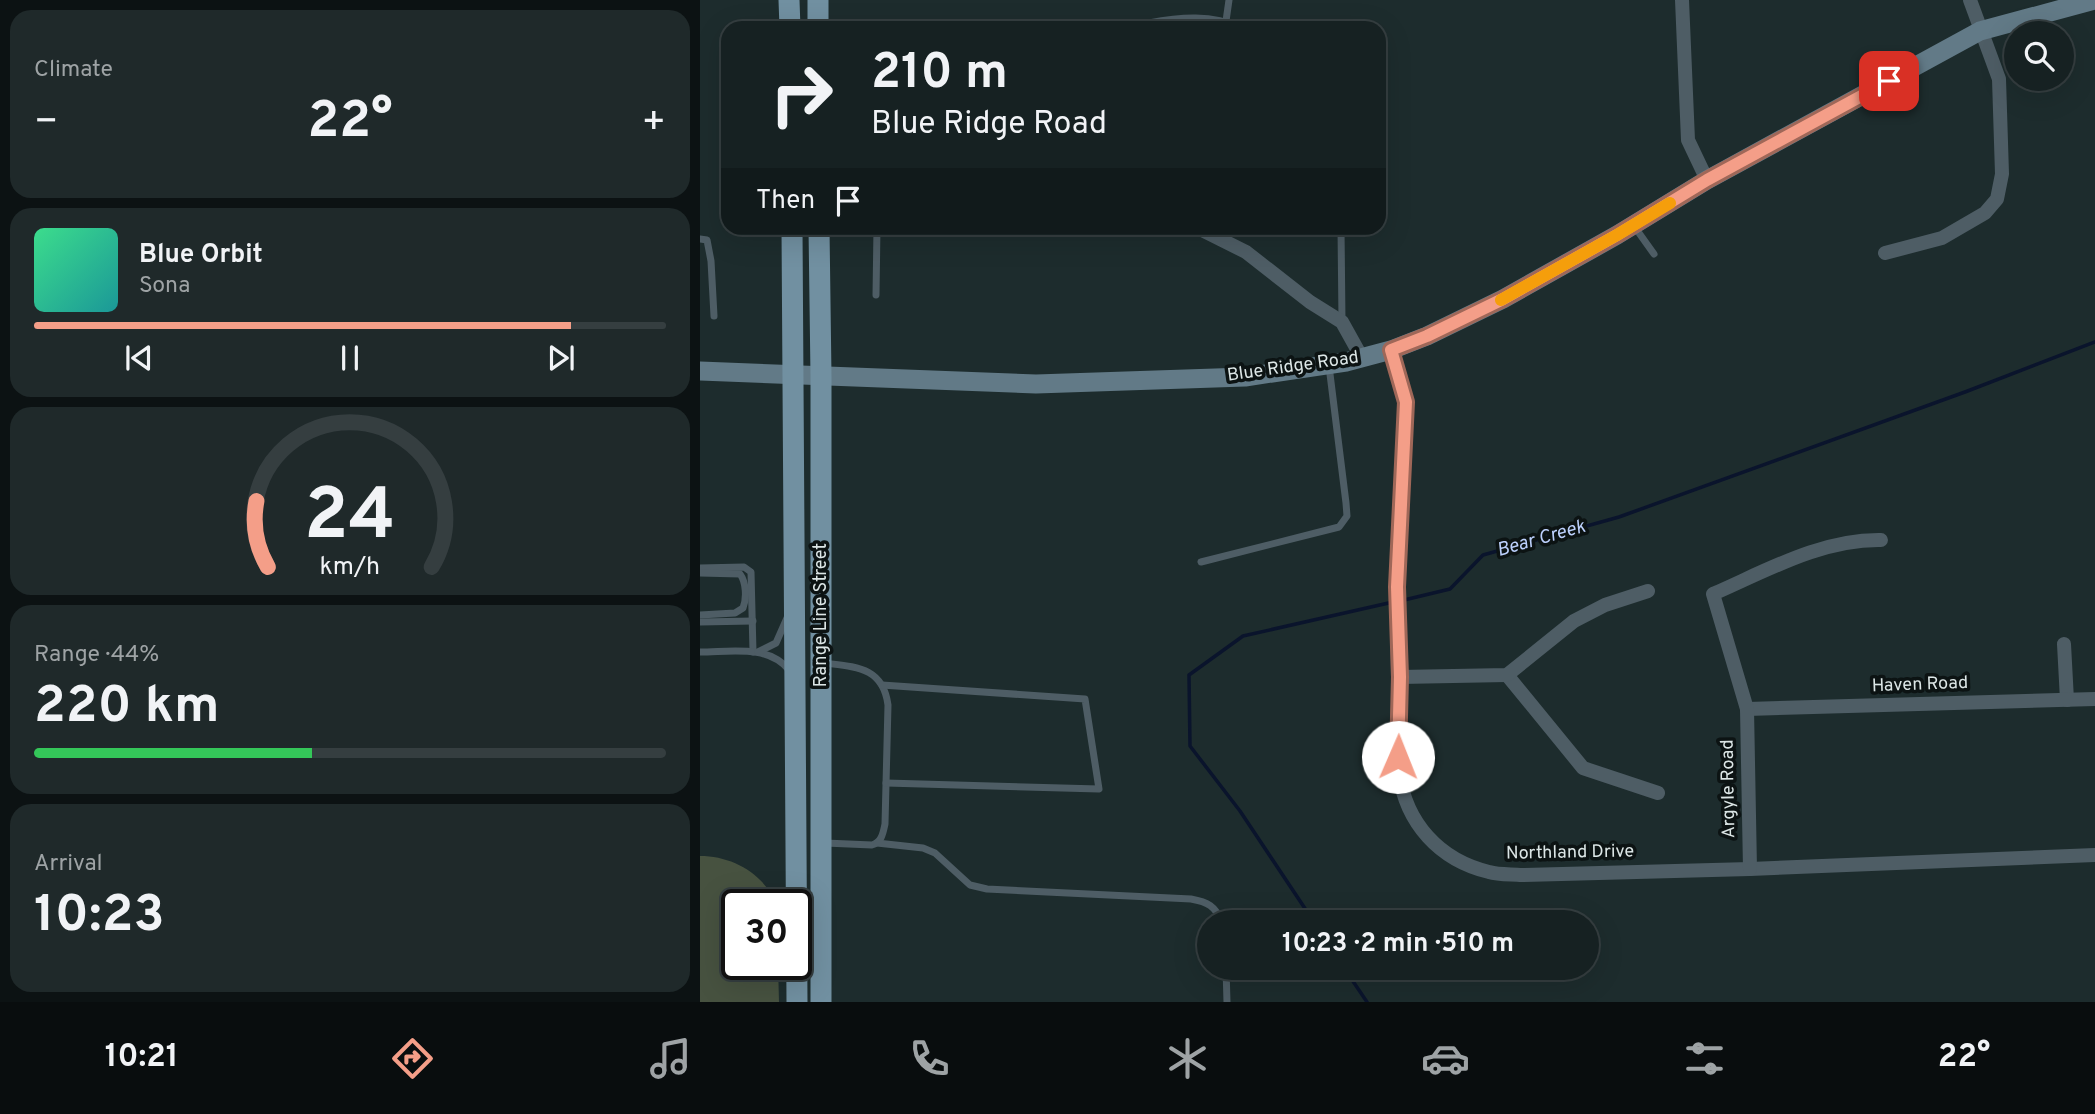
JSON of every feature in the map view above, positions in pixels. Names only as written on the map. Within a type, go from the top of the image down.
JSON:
[{"type":"main road","points":[[789,0],[790,21]]},
{"type":"main road","points":[[818,0],[818,21]]},
{"type":"main road","name":"Range Line Street","points":[[792,235],[797,1002]]},
{"type":"main road","name":"Range Line Street","points":[[819,235],[821,1002]]},
{"type":"main road","points":[[795,643],[809,679],[810,798],[821,837]]},
{"type":"main road","points":[[796,843],[808,870],[811,887],[811,1002]]},
{"type":"street","points":[[1682,0],[1688,141],[1707,180]]},
{"type":"street","points":[[1885,253],[1942,238],[1985,213],[1997,199],[2002,174],[1999,79],[1970,0]]},
{"type":"street","name":"Blue Ridge Road","points":[[700,371],[1036,384],[1245,377],[1362,358],[1427,336],[1503,299],[1707,180],[1980,31],[2095,0]]},
{"type":"street","points":[[1212,235],[1246,252],[1310,302],[1342,321],[1362,358]]},
{"type":"street","name":"Northland Drive","points":[[1391,350],[1406,402],[1397,587],[1400,677],[1398,757],[1402,794],[1424,834],[1446,854],[1466,865],[1491,873],[1522,875],[2095,855]]},
{"type":"street","name":"Argyle Road","points":[[1750,869],[1747,709],[1713,594],[1763,569],[1810,553],[1861,540],[1881,540]]},
{"type":"street","points":[[1400,677],[1507,675],[1574,621],[1605,605],[1648,591]]},
{"type":"street","points":[[2064,644],[2067,700]]},
{"type":"street","points":[[1507,675],[1583,768],[1658,793]]},
{"type":"street","name":"Haven Road","points":[[1747,709],[2095,699]]},
{"type":"lane","points":[[1159,21],[1179,17],[1226,21],[1229,0]]},
{"type":"lane","points":[[1633,225],[1654,254]]},
{"type":"lane","points":[[876,295],[877,235]]},
{"type":"lane","points":[[1341,235],[1342,321]]},
{"type":"lane","points":[[700,239],[707,240],[711,261],[714,316]]},
{"type":"lane","points":[[1201,562],[1301,539],[1339,527],[1344,522],[1347,516],[1346,503],[1329,365]]},
{"type":"lane","points":[[700,570],[744,567],[750,569],[755,652]]},
{"type":"lane","points":[[700,570],[740,573],[744,580],[746,602],[735,614],[700,615]]},
{"type":"lane","points":[[755,652],[776,643],[786,619],[795,612]]},
{"type":"lane","points":[[700,622],[753,621]]},
{"type":"lane","points":[[700,652],[755,652],[780,661],[795,675]]},
{"type":"lane","points":[[821,663],[856,667],[872,673],[887,694],[885,824],[877,843]]},
{"type":"lane","points":[[882,685],[1085,699],[1100,789],[886,783]]},
{"type":"lane","points":[[821,837],[923,848],[935,853],[970,885],[986,889],[1191,900],[1204,902],[1215,910]]},
{"type":"lane","points":[[1226,980],[1227,1002]]},
{"type":"green space","points":[[700,856],[735,863],[756,876],[768,889],[721,889],[721,980],[778,980],[779,1002],[700,1002]]},
{"type":"waterway","name":"Bear Creek","points":[[1400,601],[1450,589],[1483,555],[1619,517],[2095,342]]},
{"type":"waterway","name":"Bear Creek","points":[[1306,910],[1240,811],[1190,746],[1189,675],[1243,636],[1393,602]]},
{"type":"waterway","name":"Bear Creek","points":[[1352,980],[1367,1002]]},
{"type":"slow traffic","points":[[1501,300],[1670,203]]},
{"type":"route","points":[[1398,757],[1400,677],[1397,587],[1406,402],[1391,350],[1427,336],[1503,299],[1617,235],[1707,180],[1889,81]]}]
